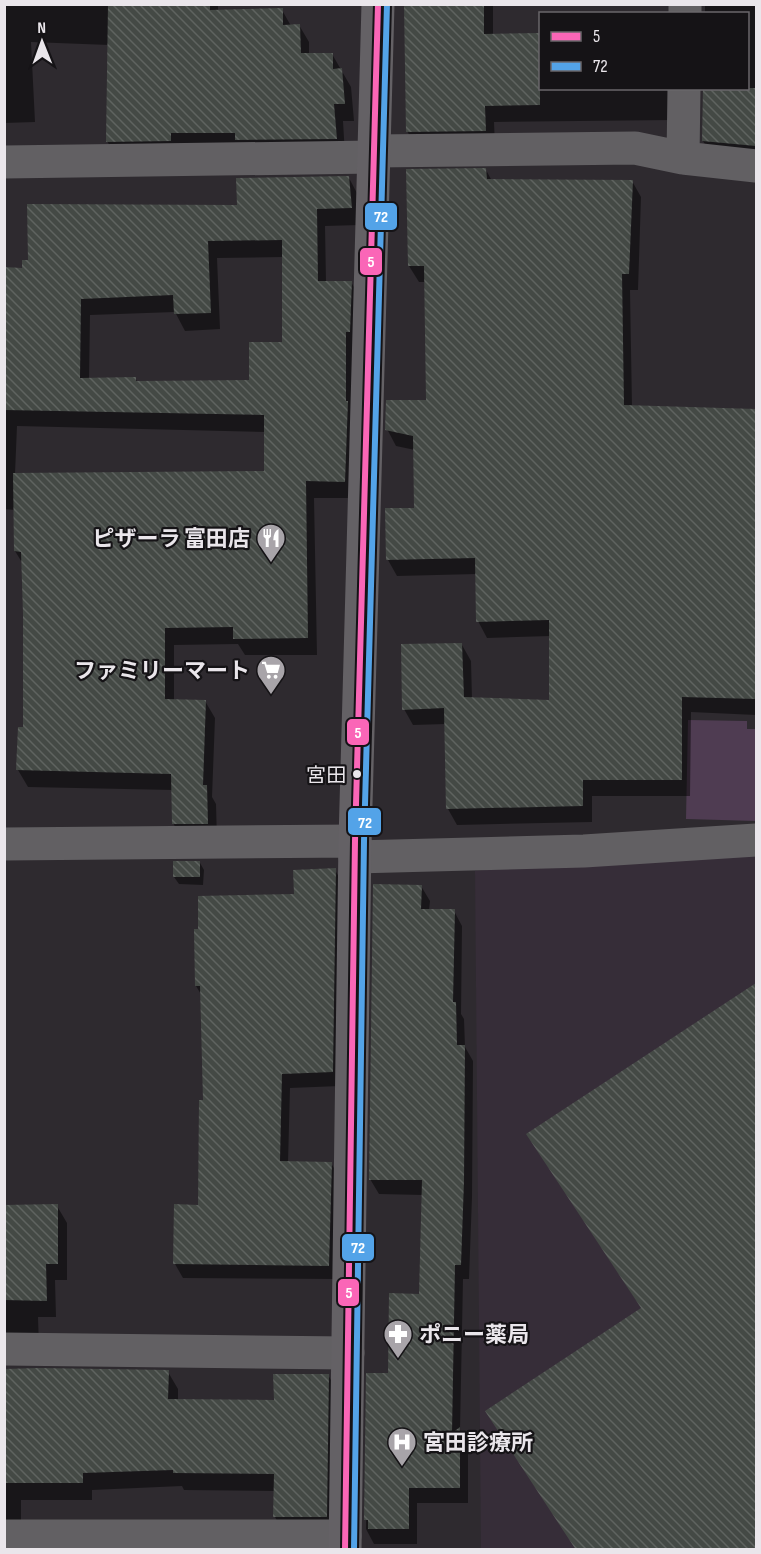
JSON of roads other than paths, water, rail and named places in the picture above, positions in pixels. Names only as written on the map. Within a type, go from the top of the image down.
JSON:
[{"type":"main road","points":[[345,1543],[355,849],[378,4]]},
{"type":"street","points":[[683,158],[684,90]]},
{"type":"street","points":[[4,162],[635,148],[683,158],[756,166]]},
{"type":"street","points":[[4,844],[584,851],[756,840]]},
{"type":"street","points":[[4,1349],[348,1353]]},
{"type":"street","points":[[4,1536],[345,1543]]},
{"type":"place","name":"ピザーラ 富田店","points":[[271,564]]},
{"type":"place","name":"ファミリーマート","points":[[271,696]]},
{"type":"place","name":"宮田","points":[[357,774]]},
{"type":"place","name":"ポニー薬局","points":[[398,1360]]},
{"type":"place","name":"宮田診療所","points":[[402,1468]]}]
